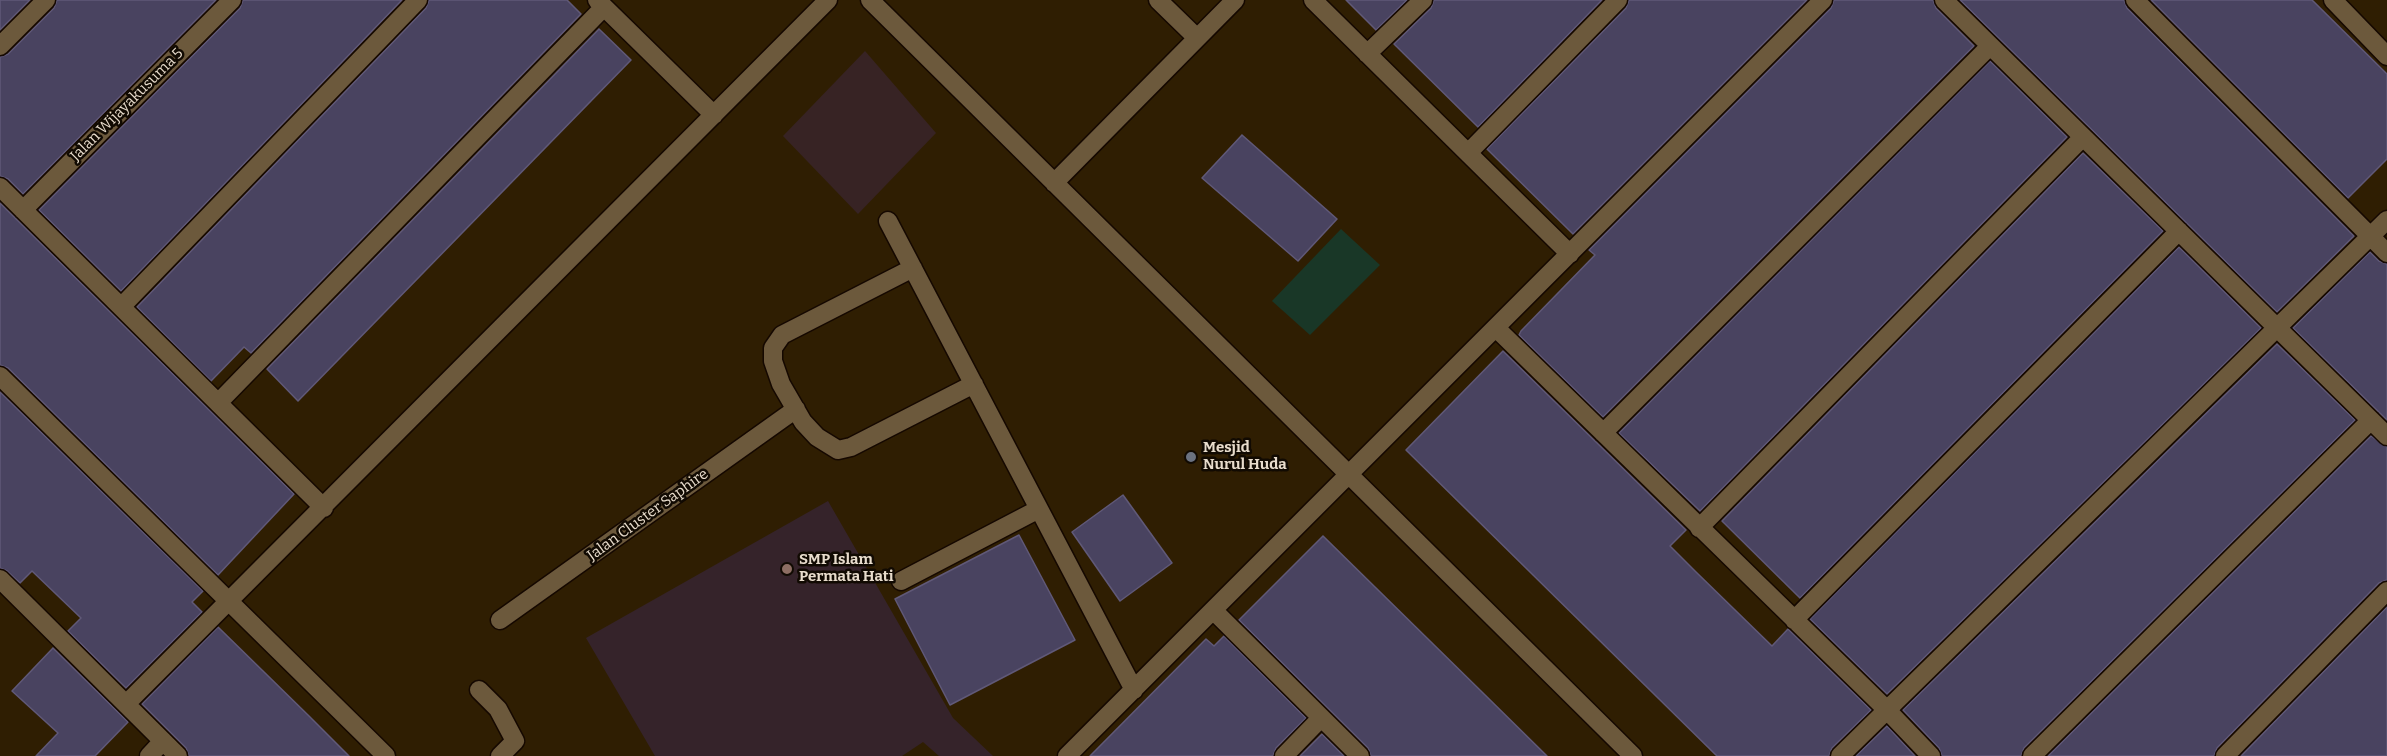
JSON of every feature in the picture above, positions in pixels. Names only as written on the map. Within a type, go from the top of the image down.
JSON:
[{"type":"street","points":[[0,46],[46,0]]},
{"type":"street","name":"Jalan Wijayakusuma 5","points":[[23,210],[232,0]]},
{"type":"street","points":[[121,307],[418,0]]},
{"type":"street","points":[[126,704],[230,603],[828,0]]},
{"type":"street","points":[[870,0],[1348,477],[1633,756]]},
{"type":"street","points":[[1158,0],[1197,38]]},
{"type":"street","points":[[1054,183],[1235,0]]},
{"type":"street","points":[[1313,0],[1570,254]]},
{"type":"street","points":[[1367,54],[1423,0]]},
{"type":"street","points":[[1468,153],[1618,0]]},
{"type":"street","points":[[1067,756],[1822,0]]},
{"type":"street","points":[[1944,0],[2387,436]]},
{"type":"street","points":[[2135,0],[2387,253]]},
{"type":"street","points":[[2333,0],[2387,56]]},
{"type":"street","points":[[218,403],[600,4],[714,115]]},
{"type":"street","points":[[1603,433],[1990,46]]},
{"type":"street","points":[[1699,528],[2083,137]]},
{"type":"street","points":[[0,187],[324,508]]},
{"type":"street","points":[[888,220],[1134,690]]},
{"type":"street","points":[[1840,756],[2387,220]]},
{"type":"street","points":[[1794,621],[2179,231]]},
{"type":"street","points":[[913,268],[782,335],[773,348],[773,361],[781,384],[803,422],[817,437],[838,450],[851,447],[974,384]]},
{"type":"street","points":[[1496,328],[1886,709],[1930,756]]},
{"type":"street","points":[[0,376],[386,756]]},
{"type":"street","name":"Jalan Cluster Saphire","points":[[500,620],[796,410]]},
{"type":"street","points":[[2032,756],[2371,420]]},
{"type":"street","points":[[901,581],[1039,509]]},
{"type":"street","points":[[0,579],[178,756]]},
{"type":"street","points":[[2225,756],[2387,591]]},
{"type":"street","points":[[1214,611],[1360,756]]},
{"type":"street","points":[[479,690],[498,710],[515,741],[500,756]]},
{"type":"street","points":[[1284,756],[1321,718]]},
{"type":"street","points":[[149,756],[163,741]]},
{"type":"shaded area","points":[[865,51],[936,133],[858,214],[783,136]]},
{"type":"shaded area","name":"SMP Islam Permata Hati","points":[[828,501],[953,718],[993,756],[939,756],[923,742],[902,756],[655,756],[586,638]]},
{"type":"green space","points":[[1341,229],[1380,265],[1310,335],[1272,301]]},
{"type":"building","points":[[0,0],[30,0],[0,30]]},
{"type":"building","points":[[57,0],[216,0],[23,194],[8,179],[0,176],[0,57],[8,54],[54,8]]},
{"type":"building","points":[[243,0],[402,0],[121,291],[39,210],[240,8]]},
{"type":"building","points":[[429,0],[567,0],[581,14],[251,353],[244,347],[211,381],[137,307],[426,8]]},
{"type":"building","points":[[1346,0],[1407,0],[1376,30]]},
{"type":"building","points":[[1434,0],[1602,0],[1478,127],[1394,44],[1431,8]]},
{"type":"building","points":[[1629,0],[1807,0],[1573,234],[1487,149],[1626,8]]},
{"type":"building","points":[[1834,0],[1933,0],[1936,8],[1974,46],[1603,417],[1519,335],[1521,331],[1595,255],[1589,250],[1831,8]]},
{"type":"building","points":[[1960,0],[2124,0],[2127,8],[2354,236],[2277,312]]},
{"type":"building","points":[[2151,0],[2312,0],[2387,74],[2387,159],[2348,198]]},
{"type":"building","points":[[599,29],[631,60],[298,401],[267,369]]},
{"type":"building","points":[[1990,61],[2067,137],[1700,511],[1619,433]]},
{"type":"building","points":[[1242,135],[1337,219],[1298,261],[1202,178]]},
{"type":"building","points":[[2083,153],[2163,231],[1800,598],[1722,521]]},
{"type":"building","points":[[0,203],[294,494],[218,575],[8,368],[0,365]]},
{"type":"building","points":[[2179,247],[2261,328],[1887,694],[1810,619]]},
{"type":"building","points":[[2370,252],[2379,261],[2387,264],[2387,420],[2293,328]]},
{"type":"building","points":[[2277,344],[2355,420],[2024,748],[2021,756],[1942,756],[1939,748],[1903,710]]},
{"type":"building","points":[[1503,351],[1686,530],[1670,546],[1696,572],[1772,646],[1788,629],[1871,710],[1832,748],[1829,756],[1717,756],[1406,450]]},
{"type":"building","points":[[0,392],[203,591],[192,602],[202,612],[126,688],[68,631],[81,618],[32,571],[20,583],[0,568]]},
{"type":"building","points":[[2371,436],[2387,447],[2387,580],[2379,583],[2217,748],[2214,756],[2048,756]]},
{"type":"building","points":[[1123,495],[1172,563],[1120,601],[1072,532]]},
{"type":"building","points":[[1019,535],[1075,640],[950,705],[895,599]]},
{"type":"building","points":[[1323,536],[1547,756],[1371,756],[1368,748],[1239,620]]},
{"type":"building","points":[[2387,607],[2387,756],[2241,756]]},
{"type":"building","points":[[218,627],[349,756],[189,756],[186,748],[142,704]]},
{"type":"building","points":[[1224,636],[1306,718],[1276,748],[1273,756],[1090,756],[1206,639],[1214,646]]},
{"type":"building","points":[[53,648],[128,722],[95,756],[36,756],[58,733],[12,691]]},
{"type":"building","points":[[1887,726],[1915,756],[1856,756]]},
{"type":"building","points":[[1322,734],[1344,756],[1300,756]]},
{"type":"place","name":"Mesjid Nurul Huda","points":[[1191,457]]},
{"type":"place","name":"SMP Islam Permata Hati","points":[[787,569]]}]
